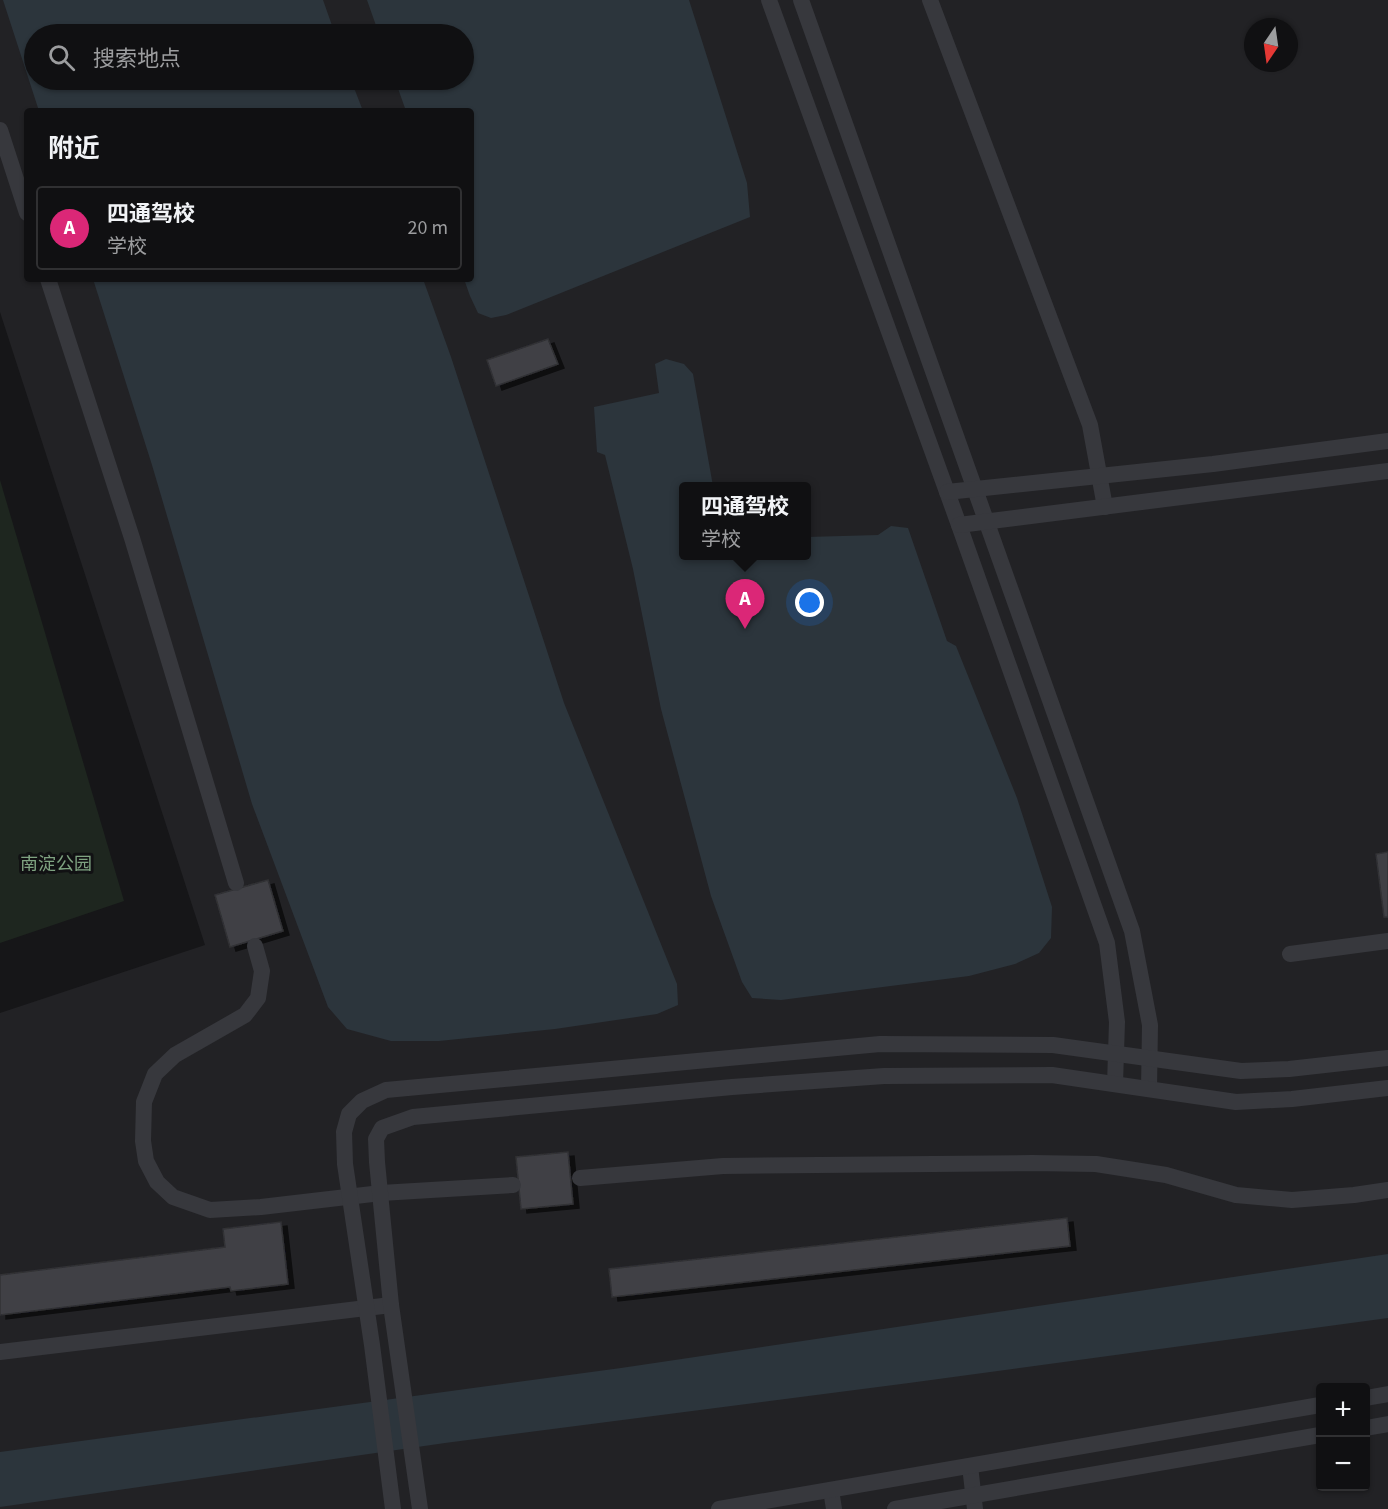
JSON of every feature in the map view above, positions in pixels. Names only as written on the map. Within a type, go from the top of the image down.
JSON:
[{"type":"lane","points":[[769,0],[1107,943],[1117,1022],[1115,1084]]},
{"type":"lane","points":[[801,0],[1132,931],[1150,1025],[1149,1089]]},
{"type":"lane","points":[[930,0],[1090,425],[1105,507]]},
{"type":"lane","points":[[0,130],[24,204]]},
{"type":"lane","points":[[49,282],[132,538],[236,883]]},
{"type":"lane","points":[[947,492],[1214,464],[1388,441]]},
{"type":"lane","points":[[959,525],[1388,471]]},
{"type":"lane","points":[[1290,954],[1388,941]]},
{"type":"lane","points":[[255,946],[262,971],[258,998],[245,1015],[175,1055],[155,1074],[144,1102],[143,1141],[146,1161],[157,1182],[173,1197],[210,1210],[261,1207],[381,1193],[513,1185]]},
{"type":"lane","points":[[393,1509],[372,1345],[345,1164],[344,1132],[349,1114],[362,1101],[386,1090],[880,1044],[1053,1045],[1240,1071],[1289,1069],[1388,1058]]},
{"type":"lane","points":[[420,1509],[391,1305],[376,1139],[382,1128],[413,1117],[732,1087],[884,1076],[1052,1075],[1236,1102],[1292,1099],[1388,1088]]},
{"type":"lane","points":[[580,1178],[723,1166],[1032,1163],[1096,1164],[1166,1175],[1236,1195],[1292,1200],[1388,1190]]},
{"type":"lane","points":[[0,1352],[391,1305]]},
{"type":"lane","points":[[1370,1397],[1388,1394]]},
{"type":"lane","points":[[719,1509],[1316,1406]]},
{"type":"lane","points":[[1370,1427],[1388,1424]]},
{"type":"lane","points":[[895,1509],[975,1502],[1316,1436]]},
{"type":"lane","points":[[970,1466],[975,1502]]},
{"type":"lane","points":[[831,1490],[834,1509]]},
{"type":"shaded area","points":[[0,0],[1388,0],[1388,1509],[0,1509],[0,1013],[205,945],[0,312]]},
{"type":"shaded area","points":[[3,0],[323,0],[331,24],[24,24],[24,65]]},
{"type":"shaded area","points":[[367,0],[689,0],[747,183],[750,217],[506,315],[491,318],[478,313],[465,282],[474,282],[474,108],[405,108],[399,90],[474,90],[474,24],[375,24]]},
{"type":"shaded area","points":[[32,90],[355,90],[362,108],[38,108]]},
{"type":"shaded area","points":[[94,282],[424,282],[451,357],[564,703],[677,984],[678,1005],[657,1014],[555,1029],[439,1041],[391,1041],[347,1029],[328,1007],[252,804],[152,465]]},
{"type":"shaded area","points":[[666,359],[684,364],[693,374],[712,482],[679,482],[679,560],[811,560],[811,537],[878,535],[891,526],[908,528],[947,641],[956,646],[1017,798],[1052,907],[1051,938],[1039,953],[1015,964],[969,976],[781,1000],[752,998],[742,982],[711,896],[661,709],[633,569],[605,455],[597,452],[594,407],[659,393],[655,364]]},
{"type":"shaded area","points":[[1388,1254],[1388,1318],[445,1443],[0,1507],[0,1452],[621,1368]]},
{"type":"green space","name":"南淀公园","points":[[0,480],[124,901],[0,943]]},
{"type":"building","points":[[548,339],[558,364],[496,386],[487,360]]},
{"type":"building","points":[[1388,852],[1388,917],[1384,917],[1376,854]]},
{"type":"building","points":[[268,880],[283,931],[230,947],[215,895]]},
{"type":"building","points":[[568,1152],[573,1204],[521,1209],[516,1157]]},
{"type":"building","points":[[1067,1218],[1070,1246],[612,1297],[609,1269]]},
{"type":"building","points":[[281,1222],[288,1284],[231,1291],[230,1287],[0,1315],[0,1275],[225,1247],[223,1229]]},
{"type":"place","name":"四通驾校","points":[[745,629]]}]
